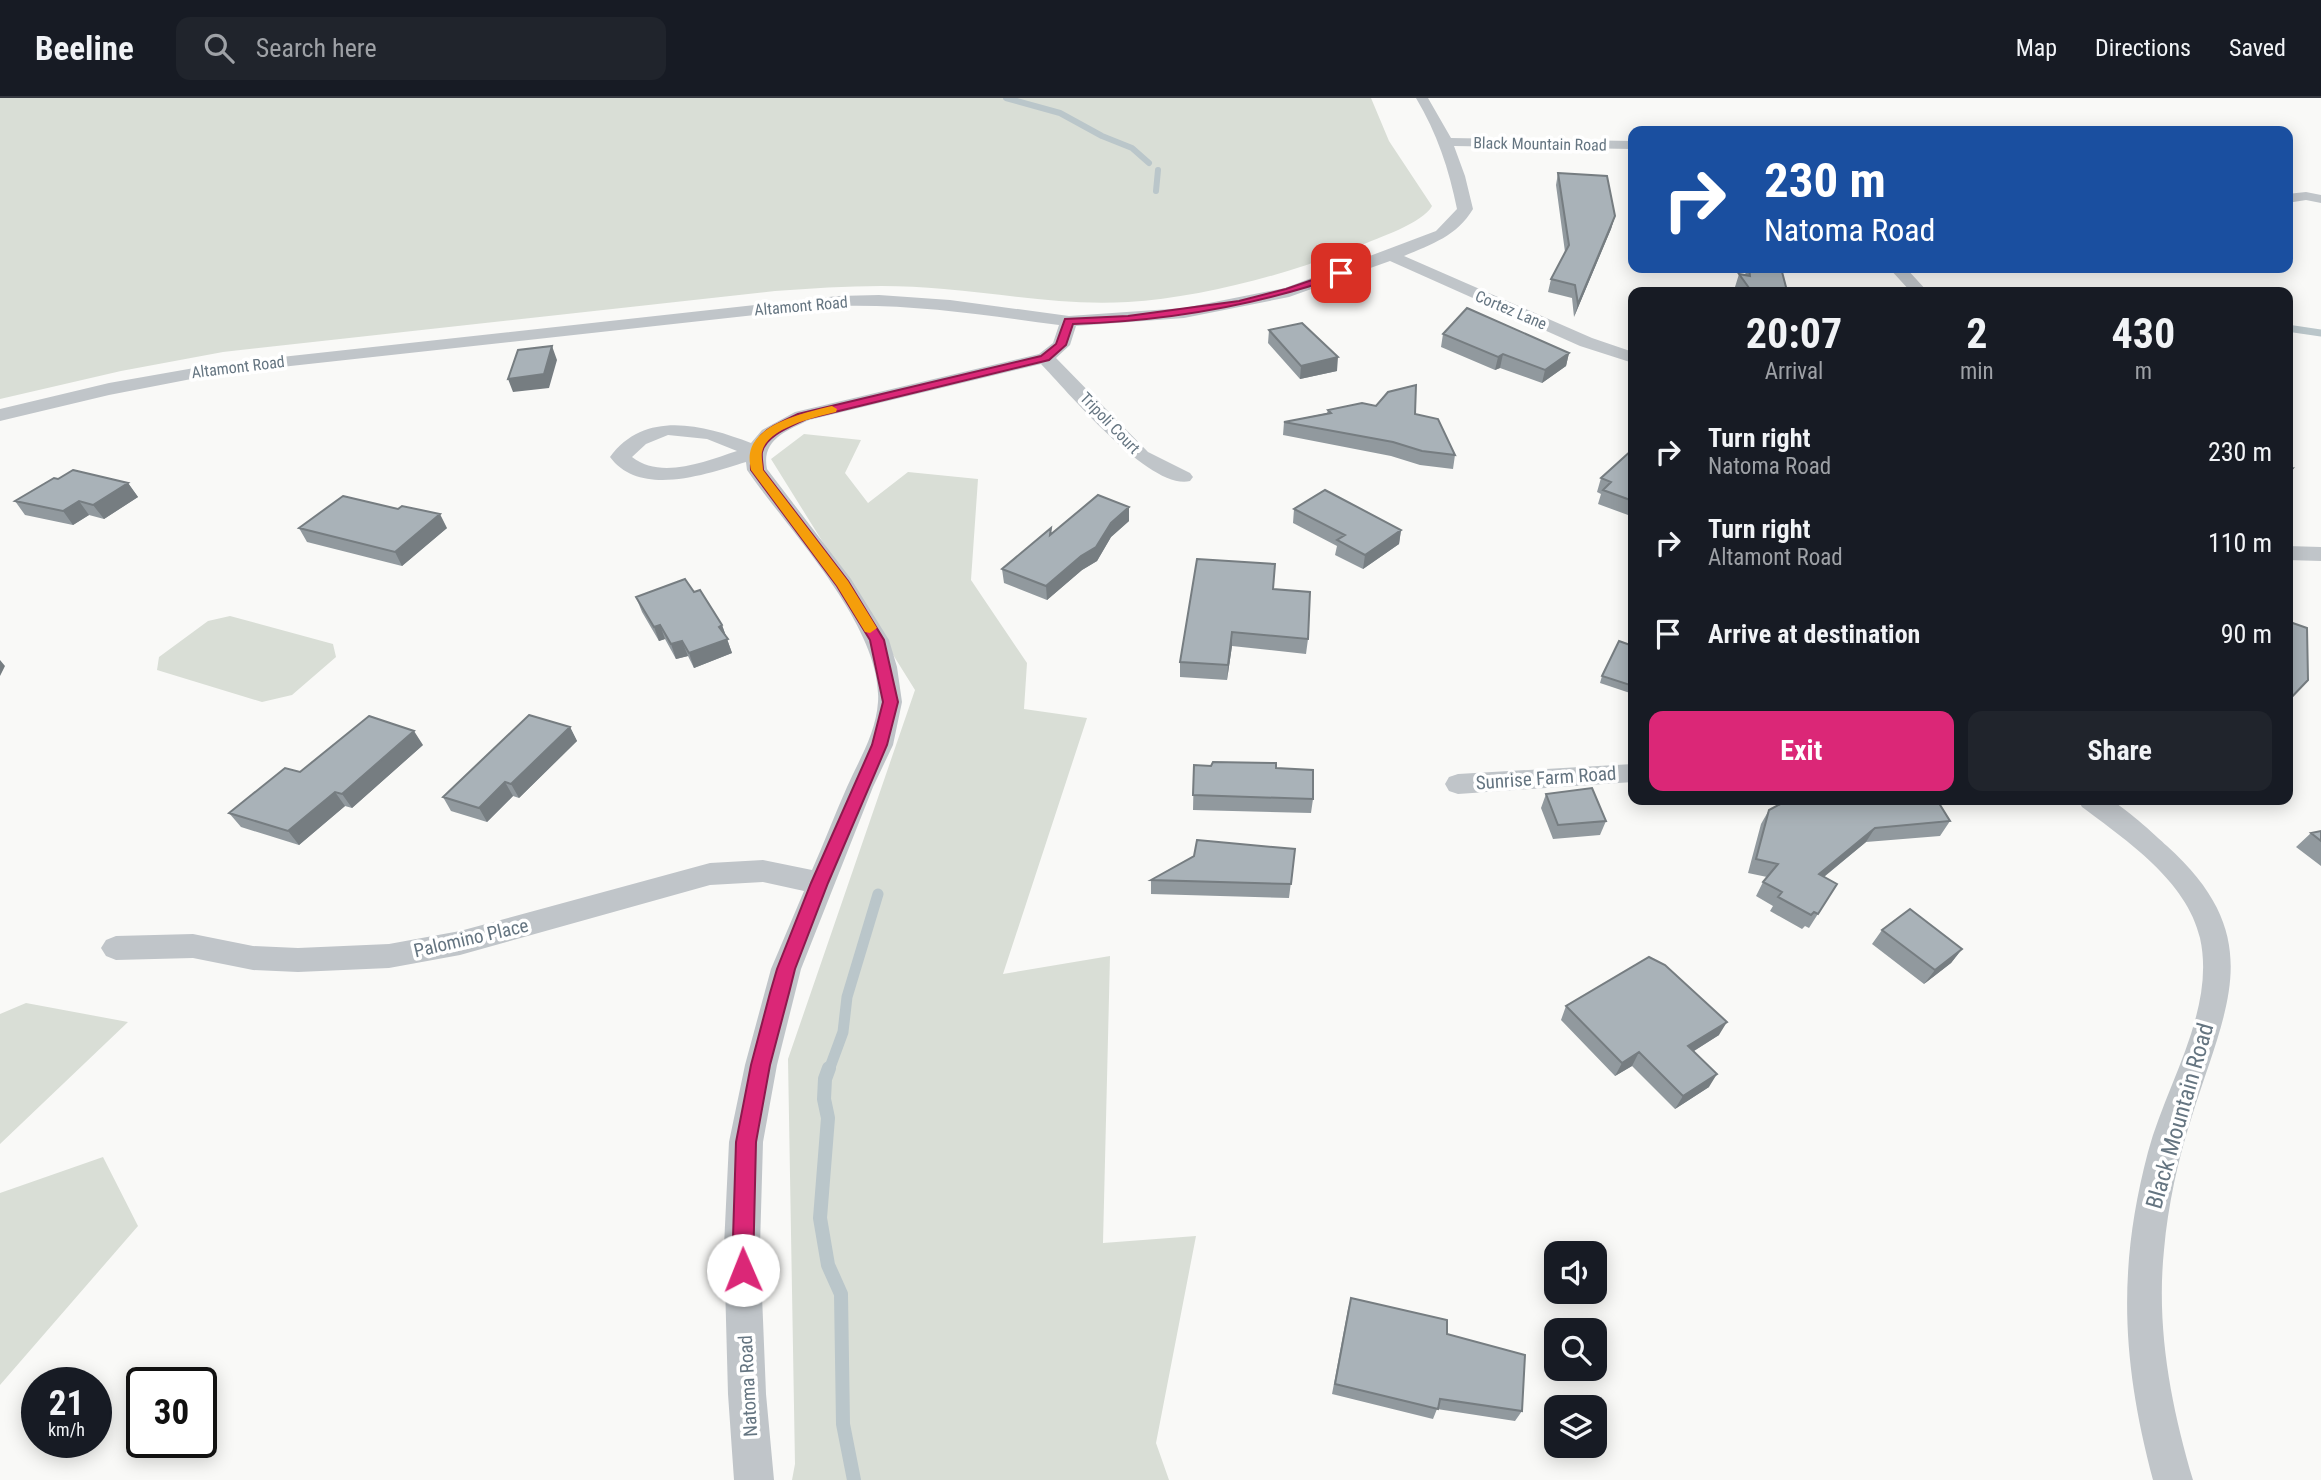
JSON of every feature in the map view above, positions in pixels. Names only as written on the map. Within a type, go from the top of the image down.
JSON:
[{"type":"street","name":"Altamont Road","points":[[0,415],[109,389],[217,369],[838,301],[938,304],[1069,321],[1128,319],[1239,304],[1289,292],[1392,255],[1442,234],[1459,219],[1465,209],[1458,176],[1447,142],[1422,98]]},
{"type":"street","name":"Black Mountain Road","points":[[1447,142],[1628,145]]},
{"type":"street","points":[[2293,198],[2306,196],[2321,199]]},
{"type":"street","name":"Cortez Lane","points":[[1392,255],[1405,264],[1586,342],[1628,356]]},
{"type":"street","points":[[1902,273],[1915,287]]},
{"type":"street","points":[[756,452],[711,434],[666,429],[639,440],[621,457],[630,468],[655,474],[695,470],[756,452],[763,440],[777,428],[802,416],[1045,358],[1061,345],[1069,321]]},
{"type":"street","name":"Tripoli Court","points":[[1045,358],[1141,456],[1183,477]]},
{"type":"street","name":"Natoma Road","points":[[754,1480],[747,1394],[742,1246],[746,1142],[761,1065],[786,969],[880,745],[890,702],[877,640],[836,574],[757,470],[756,452]]},
{"type":"street","points":[[2293,553],[2321,554]]},
{"type":"street","name":"Sunrise Farm Road","points":[[1458,784],[1628,773]]},
{"type":"street","name":"Black Mountain Road","points":[[2097,805],[2172,867],[2197,901],[2214,934],[2218,958],[2218,989],[2174,1118],[2151,1217],[2142,1274],[2149,1363],[2161,1438],[2173,1480]]},
{"type":"street","name":"Palomino Place","points":[[116,948],[193,946],[253,958],[298,960],[389,956],[460,943],[710,874],[763,871],[820,883]]},
{"type":"shaded area","points":[[0,98],[1371,98],[1389,141],[1432,206],[1419,218],[1399,229],[1305,266],[1216,290],[1156,300],[1082,302],[901,286],[775,291],[223,352],[121,371],[0,399]]},
{"type":"shaded area","points":[[804,434],[861,440],[845,473],[868,503],[908,472],[978,479],[971,580],[1027,663],[1024,709],[1087,718],[1003,974],[1110,956],[1103,1243],[1196,1236],[1156,1443],[1169,1480],[792,1480],[795,1464],[788,1059],[915,690],[771,459]]},
{"type":"shaded area","points":[[230,616],[333,644],[336,657],[292,695],[262,702],[157,670],[159,657],[208,621]]},
{"type":"shaded area","points":[[26,1003],[128,1022],[0,1144],[0,1014]]},
{"type":"shaded area","points":[[103,1157],[138,1226],[0,1385],[0,1193]]},
{"type":"building","points":[[1558,173],[1607,176],[1615,216],[1578,304],[1575,285],[1551,279],[1569,245]]},
{"type":"building","points":[[1750,273],[1782,273],[1786,287],[1748,287],[1739,274],[1750,276]]},
{"type":"building","points":[[1467,308],[1569,353],[1545,370],[1503,354],[1498,357],[1443,334]]},
{"type":"building","points":[[1302,323],[1338,357],[1301,366],[1269,330]]},
{"type":"building","points":[[552,346],[544,374],[508,379],[518,350]]},
{"type":"building","points":[[1416,385],[1415,414],[1438,419],[1455,455],[1422,451],[1393,442],[1284,422],[1331,413],[1328,410],[1362,403],[1376,406],[1388,392]]},
{"type":"building","points":[[1628,454],[1628,499],[1603,490],[1611,482],[1601,478]]},
{"type":"building","points":[[73,470],[128,483],[93,505],[79,501],[63,511],[15,501],[54,478],[58,479]]},
{"type":"building","points":[[1325,490],[1401,530],[1365,555],[1337,540],[1345,535],[1294,509]]},
{"type":"building","points":[[1098,495],[1129,507],[1111,523],[1096,547],[1081,556],[1046,586],[1002,569],[1051,528],[1050,535]]},
{"type":"building","points":[[343,496],[398,509],[402,506],[440,514],[395,552],[299,528]]},
{"type":"building","points":[[1197,559],[1275,564],[1273,589],[1310,592],[1308,639],[1232,632],[1228,665],[1180,662]]},
{"type":"building","points":[[685,579],[694,592],[700,590],[728,639],[689,653],[682,641],[671,644],[660,625],[654,627],[636,597]]},
{"type":"building","points":[[2293,623],[2307,628],[2308,680],[2293,696]]},
{"type":"building","points":[[1619,641],[1628,644],[1628,684],[1602,676]]},
{"type":"building","points":[[529,715],[570,727],[511,784],[505,782],[479,808],[443,797]]},
{"type":"building","points":[[369,716],[414,731],[342,794],[335,792],[288,831],[229,813],[285,768],[300,772]]},
{"type":"building","points":[[1213,762],[1276,763],[1276,768],[1313,770],[1313,799],[1193,795],[1194,765],[1211,766]]},
{"type":"building","points":[[1592,788],[1606,821],[1558,825],[1546,794]]},
{"type":"building","points":[[1778,805],[1940,805],[1950,821],[1875,828],[1819,874],[1837,884],[1818,914],[1814,912],[1811,915],[1778,897],[1782,892],[1763,882],[1778,864],[1756,859],[1769,810]]},
{"type":"building","points":[[2321,831],[2321,841],[2311,833]]},
{"type":"building","points":[[1197,840],[1295,849],[1291,884],[1151,880],[1194,856]]},
{"type":"building","points":[[1910,909],[1962,949],[1935,970],[1882,930]]},
{"type":"building","points":[[1649,957],[1665,965],[1727,1022],[1688,1046],[1717,1074],[1683,1096],[1639,1052],[1622,1063],[1566,1006]]},
{"type":"building","points":[[1351,1298],[1447,1320],[1447,1334],[1525,1355],[1522,1411],[1440,1399],[1438,1409],[1335,1384]]},
{"type":"waterway","points":[[1006,98],[1060,113],[1102,136],[1132,148],[1149,163]]},
{"type":"waterway","points":[[1156,191],[1158,170]]},
{"type":"waterway","points":[[2293,329],[2321,333]]},
{"type":"waterway","points":[[829,1070],[843,1032],[847,997],[878,894]]},
{"type":"waterway","points":[[829,1068],[825,1079],[824,1099],[828,1118],[820,1218],[828,1265],[841,1294],[843,1424],[854,1480]]},
{"type":"slow traffic","points":[[832,409],[802,416],[777,428],[763,440],[756,452],[757,470],[843,584],[870,628]]},
{"type":"route","points":[[743,1270],[746,1142],[779,993],[820,883],[880,745],[890,702],[885,667],[877,640],[843,584],[757,470],[756,452],[763,440],[777,428],[802,416],[1008,369],[1045,358],[1061,345],[1069,321],[1128,319],[1239,304],[1289,292],[1341,273]]}]
